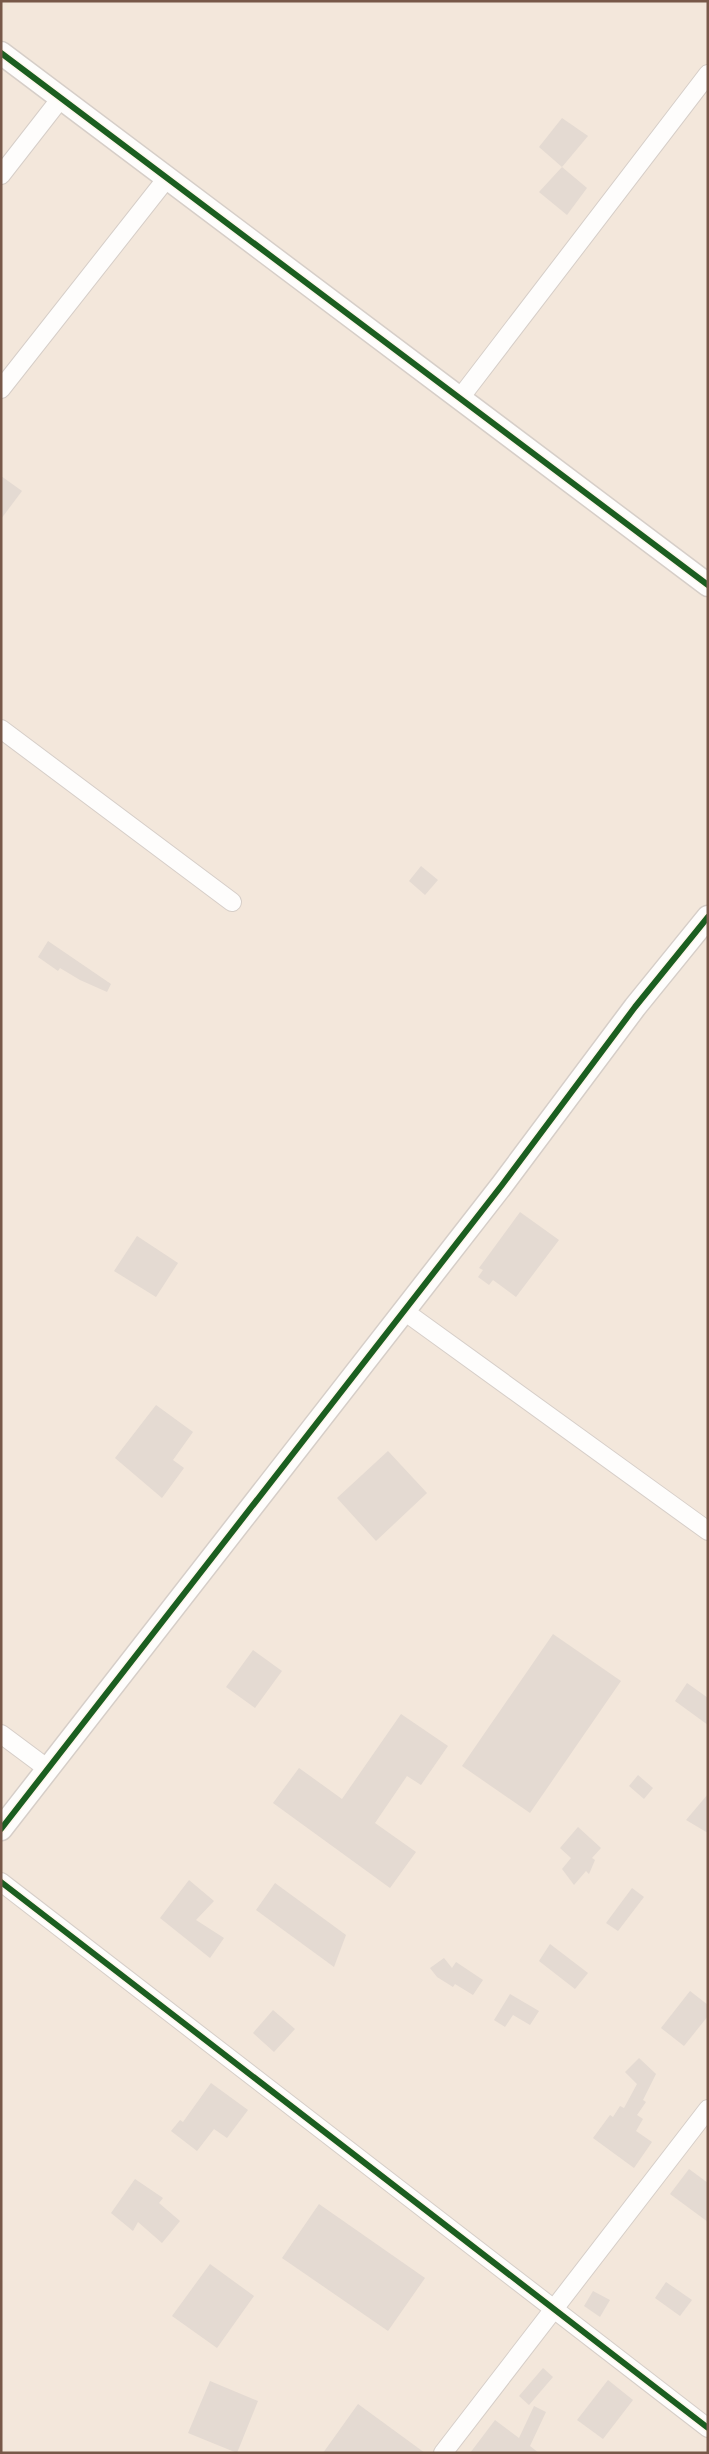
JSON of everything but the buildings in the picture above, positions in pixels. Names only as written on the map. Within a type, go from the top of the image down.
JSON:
[{"type":"street","points":[[1,53],[708,585]]},
{"type":"street","points":[[460,398],[708,74]]},
{"type":"street","points":[[1,175],[61,98]]},
{"type":"street","points":[[1,389],[167,178]]},
{"type":"street","points":[[1,729],[232,902]]},
{"type":"street","points":[[1,1829],[502,1184],[635,1007],[708,917]]},
{"type":"street","points":[[404,1310],[708,1531]]},
{"type":"street","points":[[1,1734],[48,1769]]},
{"type":"street","points":[[1,1882],[708,2428]]},
{"type":"street","points":[[443,2453],[708,2109]]},
{"type":"shaded area","points":[[1,1],[708,1],[708,2453],[1,2453]]},
{"type":"cycle path","points":[[1,53],[708,585]]},
{"type":"cycle path","points":[[1,1829],[502,1185],[635,1007],[708,917]]},
{"type":"cycle path","points":[[1,1882],[708,2428]]}]
